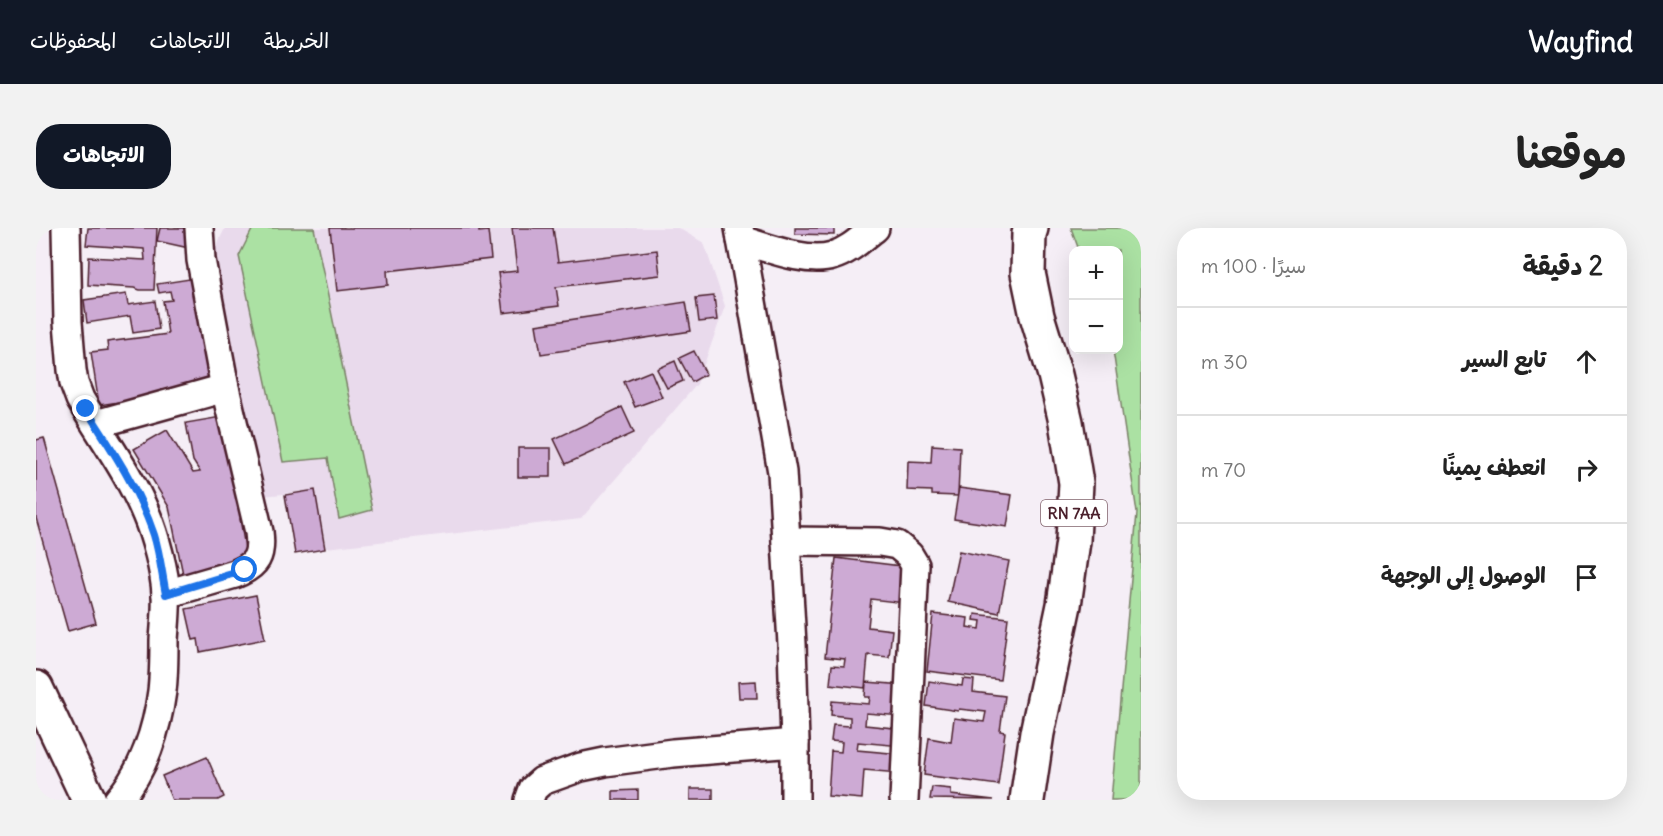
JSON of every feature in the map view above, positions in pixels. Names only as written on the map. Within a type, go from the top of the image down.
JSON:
[{"type":"main road","name":"RN 7AA","points":[[1027,800],[1037,733],[1064,605],[1073,541],[1076,483],[1066,422],[1037,316],[1028,273],[1031,228]]},
{"type":"main road","points":[[36,688],[89,800]]},
{"type":"street","points":[[66,228],[68,322],[72,370],[77,391],[134,487],[147,515],[155,537],[166,594],[162,689],[158,715],[150,742],[137,772],[118,800]]},
{"type":"street","points":[[166,594],[245,570],[260,554],[260,532],[225,388],[201,260],[199,228]]},
{"type":"street","points":[[795,800],[792,644],[782,472],[740,234],[811,258],[831,256],[850,248],[875,228]]},
{"type":"street","points":[[96,424],[225,388]]},
{"type":"street","points":[[786,541],[880,542],[897,545],[909,555],[915,565],[904,800]]},
{"type":"street","points":[[529,800],[533,789],[542,781],[581,767],[604,762],[673,753],[795,743]]},
{"type":"shaded area","points":[[225,228],[678,228],[704,243],[725,306],[697,384],[581,519],[326,548],[314,491],[262,496],[209,262]]},
{"type":"green space","points":[[253,228],[314,228],[372,510],[339,519],[328,458],[283,462],[239,256]]},
{"type":"green space","points":[[1071,228],[1141,228],[1141,800],[1111,800],[1137,513],[1114,354],[1123,354],[1123,246],[1078,246]]},
{"type":"building","points":[[88,228],[157,228],[154,290],[88,285],[89,257],[145,260],[144,249],[86,245]]},
{"type":"building","points":[[160,228],[193,228],[189,248],[157,241]]},
{"type":"building","points":[[330,228],[479,228],[479,232],[488,231],[491,259],[387,271],[388,285],[337,291]]},
{"type":"building","points":[[512,228],[553,228],[558,262],[657,250],[660,275],[556,287],[559,306],[503,313],[498,273],[517,271]]},
{"type":"building","points":[[795,228],[834,228],[834,235],[795,234]]},
{"type":"building","points":[[196,278],[214,384],[179,393],[99,405],[91,352],[108,350],[107,342],[168,334],[163,301],[172,300],[170,291],[159,293],[157,284]]},
{"type":"building","points":[[126,294],[128,305],[155,301],[159,329],[133,333],[130,316],[87,323],[84,300]]},
{"type":"building","points":[[714,296],[717,320],[699,322],[696,298]]},
{"type":"building","points":[[686,302],[691,331],[541,354],[536,325]]},
{"type":"building","points":[[694,351],[706,374],[692,382],[679,358]]},
{"type":"building","points":[[675,361],[683,381],[667,388],[657,369]]},
{"type":"building","points":[[651,371],[662,397],[635,407],[624,382]]},
{"type":"building","points":[[622,407],[634,433],[566,464],[554,439]]},
{"type":"building","points":[[221,417],[243,518],[240,519],[247,559],[184,579],[169,507],[134,449],[167,430],[193,473],[200,472],[193,461],[186,423]]},
{"type":"building","points":[[44,438],[96,623],[68,631],[36,518],[36,440]]},
{"type":"building","points":[[932,445],[960,447],[958,496],[932,495],[932,491],[907,490],[908,461],[931,462]]},
{"type":"building","points":[[518,448],[551,448],[551,477],[518,477]]},
{"type":"building","points":[[959,488],[1012,495],[1007,527],[954,519]]},
{"type":"building","points":[[315,490],[325,549],[295,554],[285,495]]},
{"type":"building","points":[[959,551],[1009,561],[999,613],[948,602]]},
{"type":"building","points":[[836,558],[909,567],[905,603],[871,599],[868,627],[892,630],[889,657],[868,655],[865,688],[830,684],[832,665],[844,666],[845,659],[825,657]]},
{"type":"building","points":[[256,595],[265,639],[200,652],[198,639],[193,640],[186,609]]},
{"type":"building","points":[[933,614],[968,618],[967,627],[980,629],[981,621],[974,620],[975,614],[1008,618],[1000,680],[927,671]]},
{"type":"building","points":[[963,679],[974,680],[973,692],[1005,696],[1000,731],[1005,732],[998,785],[924,775],[929,738],[951,742],[954,718],[984,722],[986,712],[926,706],[929,681],[962,686]]},
{"type":"building","points":[[756,681],[757,698],[739,698],[738,682]]},
{"type":"building","points":[[866,682],[905,685],[902,716],[866,713],[865,725],[903,729],[902,746],[858,742],[857,750],[901,754],[899,773],[864,770],[862,799],[828,796],[831,751],[841,752],[842,742],[831,741],[833,725],[850,726],[850,717],[831,715],[832,701],[869,704],[870,697],[865,697]]},
{"type":"building","points":[[207,757],[224,797],[218,800],[172,800],[162,776]]},
{"type":"building","points":[[932,787],[951,789],[951,795],[994,800],[930,799]]},
{"type":"building","points":[[690,789],[713,789],[713,800],[690,800]]},
{"type":"building","points":[[638,790],[638,800],[613,800],[613,791]]},
{"type":"route","points":[[86,409],[134,487],[147,515],[155,537],[166,594],[245,570]]}]
